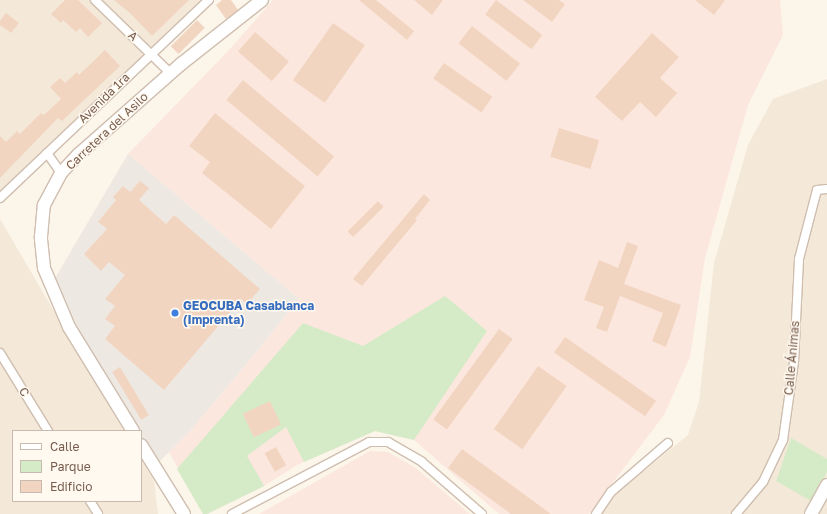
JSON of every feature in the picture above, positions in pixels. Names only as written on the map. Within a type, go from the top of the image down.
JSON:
[{"type":"street","name":"A","points":[[95,0],[170,73]]},
{"type":"street","name":"Avenida 1ra","points":[[0,198],[151,53],[209,0]]},
{"type":"street","name":"Carretera del Asilo","points":[[132,430],[69,327],[44,268],[41,237],[44,205],[61,173],[78,154],[170,73],[262,0]]},
{"type":"street","points":[[47,153],[61,173]]},
{"type":"street","name":"Calle Ánimas","points":[[736,514],[763,482],[782,440],[794,362],[799,259],[817,190],[827,189]]},
{"type":"street","name":"C","points":[[0,353],[47,430]]},
{"type":"street","points":[[232,514],[369,442],[388,442],[422,462],[482,514]]},
{"type":"street","points":[[596,514],[611,492],[668,443]]},
{"type":"street","points":[[142,447],[184,514]]},
{"type":"street","points":[[811,514],[827,485]]},
{"type":"street","points":[[91,502],[98,514]]},
{"type":"shaded area","points":[[0,0],[201,0],[0,191]]},
{"type":"shaded area","points":[[273,0],[780,0],[783,35],[748,105],[705,258],[690,357],[664,415],[589,514],[499,514],[414,440],[375,431],[299,464],[264,486],[207,514],[203,514],[169,452],[190,431],[299,299],[128,154],[230,49]]},
{"type":"shaded area","points":[[827,79],[827,514],[601,514],[612,497],[688,435],[699,402],[714,263],[748,145],[773,99]]},
{"type":"shaded area","name":"GEOCUBA Casablanca (Imprenta)","points":[[128,154],[299,299],[190,431],[154,467],[142,447],[142,430],[132,430],[51,285]]},
{"type":"shaded area","points":[[0,219],[123,430],[12,430],[12,502],[142,502],[142,461],[154,481],[158,514],[0,514]]},
{"type":"shaded area","points":[[370,451],[388,452],[416,468],[470,514],[259,514]]},
{"type":"green space","points":[[445,296],[487,331],[414,440],[375,431],[304,462],[286,427],[247,456],[264,486],[207,514],[203,514],[177,469],[303,323],[363,346]]},
{"type":"green space","points":[[791,438],[827,459],[827,472],[811,501],[776,481]]},
{"type":"building","points":[[65,0],[78,0],[102,23],[88,37],[80,28],[76,32],[63,20],[61,23],[51,14]]},
{"type":"building","points":[[114,0],[189,0],[152,36],[131,14]]},
{"type":"building","points":[[222,0],[231,0],[238,10],[226,19],[216,5]]},
{"type":"building","points":[[359,0],[376,0],[414,31],[407,40]]},
{"type":"building","points":[[414,0],[443,0],[432,15]]},
{"type":"building","points":[[496,0],[542,35],[531,49],[485,14]]},
{"type":"building","points":[[523,0],[559,0],[565,4],[552,22]]},
{"type":"building","points":[[695,0],[725,0],[714,15]]},
{"type":"building","points":[[6,13],[19,23],[11,33],[0,25],[0,21]]},
{"type":"building","points":[[197,20],[205,28],[179,54],[171,46]]},
{"type":"building","points":[[333,23],[365,45],[325,103],[293,80]]},
{"type":"building","points":[[472,26],[520,64],[507,81],[458,43]]},
{"type":"building","points":[[255,32],[289,62],[272,81],[238,52]]},
{"type":"building","points":[[652,33],[679,57],[660,78],[677,93],[656,117],[640,102],[622,121],[595,97]]},
{"type":"building","points":[[105,50],[120,66],[62,121],[58,118],[0,178],[0,136],[6,142],[17,131],[20,134],[41,113],[44,115],[61,99],[50,87],[60,78],[65,83],[77,72],[79,75]]},
{"type":"building","points":[[444,63],[492,97],[481,112],[433,79]]},
{"type":"building","points":[[243,80],[334,156],[317,176],[226,100]]},
{"type":"building","points":[[215,113],[305,186],[271,229],[202,173],[210,162],[189,146]]},
{"type":"building","points":[[559,128],[599,140],[590,169],[550,157]]},
{"type":"building","points":[[140,181],[149,188],[139,200],[166,224],[174,215],[260,289],[247,304],[241,299],[164,390],[105,339],[115,326],[105,319],[115,306],[105,299],[125,275],[109,262],[101,271],[84,254],[107,229],[98,222],[116,200],[113,197],[123,186],[130,192]]},
{"type":"building","points":[[424,194],[430,200],[415,219],[417,220],[362,286],[353,279]]},
{"type":"building","points":[[378,201],[384,207],[353,237],[348,231]]},
{"type":"building","points":[[627,242],[638,246],[624,284],[681,305],[666,347],[652,341],[663,313],[620,296],[607,332],[596,328],[604,307],[584,300],[599,260],[618,268]]},
{"type":"building","points":[[499,329],[513,339],[447,430],[433,420]]},
{"type":"building","points":[[565,337],[656,401],[645,416],[554,353]]},
{"type":"building","points":[[538,366],[567,386],[523,449],[494,429]]},
{"type":"building","points":[[120,367],[149,415],[141,420],[112,372]]},
{"type":"building","points":[[270,401],[281,425],[254,437],[243,414]]},
{"type":"building","points":[[276,447],[286,465],[275,472],[265,453]]},
{"type":"building","points":[[462,449],[551,514],[511,514],[448,468]]},
{"type":"place","name":"GEOCUBA Casablanca (Imprenta)","points":[[175,313]]}]
